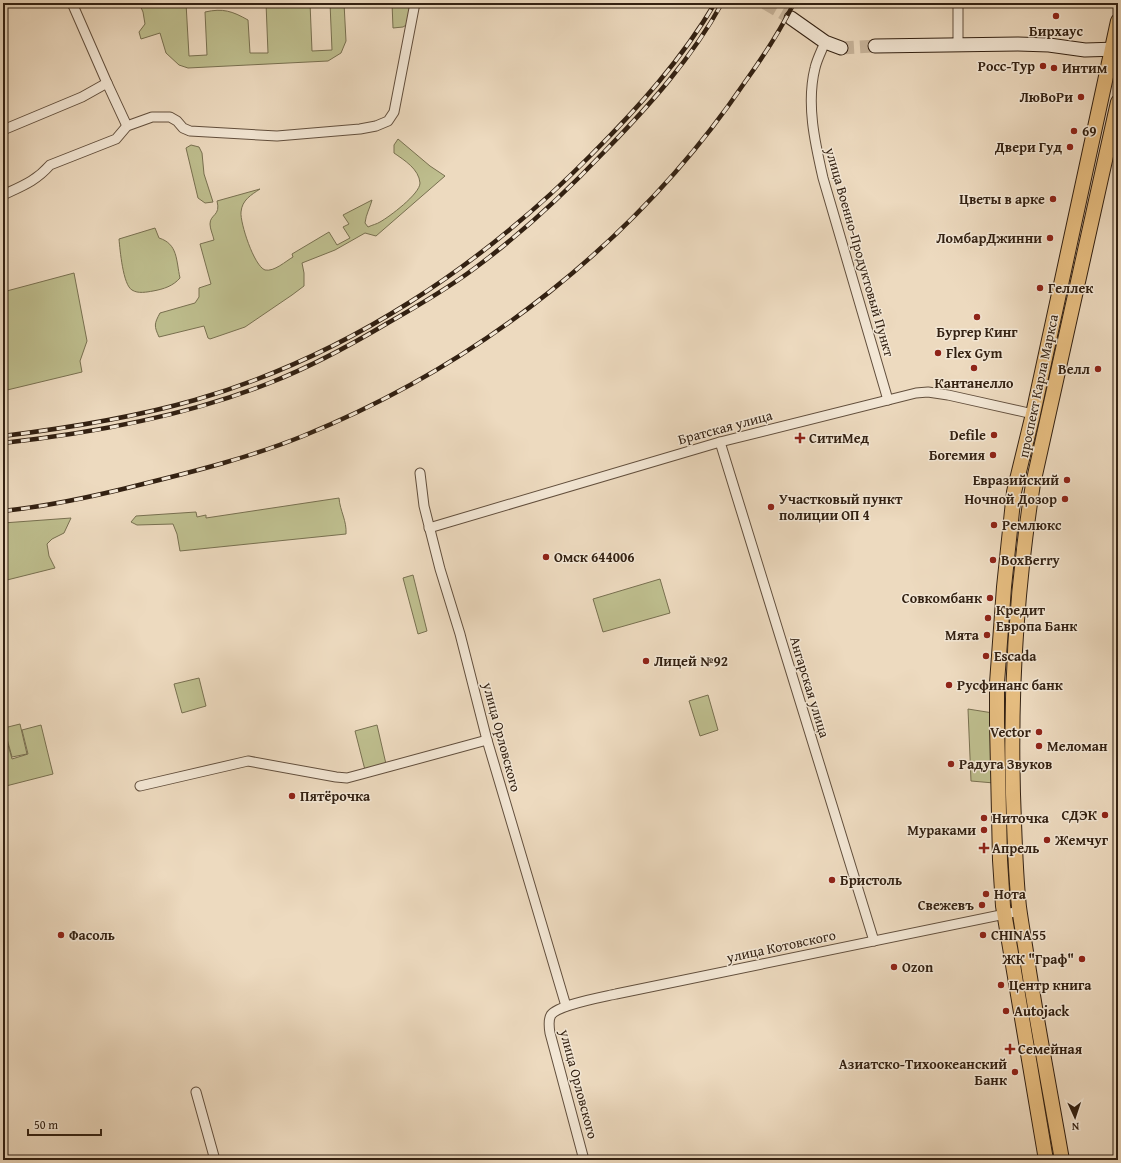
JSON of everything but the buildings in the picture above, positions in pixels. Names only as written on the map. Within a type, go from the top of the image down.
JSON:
[{"type":"main road","points":[[791,18],[825,42],[841,48]]},
{"type":"main road","name":"проспект Карла Маркса","points":[[1046,1160],[1004,914],[1000,860],[997,723],[1004,587],[1014,492],[1115,49],[1118,21]]},
{"type":"main road","points":[[875,46],[1018,44],[1049,45],[1085,50],[1115,49]]},
{"type":"main road","name":"проспект Карла Маркса","points":[[1062,1160],[1040,1043],[1020,911],[1013,801],[1012,723],[1019,596],[1025,536],[1033,484],[1118,102]]},
{"type":"street","points":[[72,3],[127,126]]},
{"type":"street","points":[[3,195],[32,182],[50,165],[116,139],[127,126],[152,117],[170,117],[177,121],[183,128],[190,131],[277,136],[360,129],[376,126],[388,121],[394,112],[415,3]]},
{"type":"street","points":[[958,3],[958,45]]},
{"type":"street","name":"улица Военно-Продуктовый Пункт","points":[[825,42],[815,67],[812,83],[812,118],[816,146],[823,178],[888,400]]},
{"type":"street","points":[[3,130],[82,97],[107,83]]},
{"type":"street","name":"Братская улица","points":[[430,528],[720,442],[916,392],[948,395],[1033,414]]},
{"type":"street","name":"Ангарская улица","points":[[720,442],[874,941]]},
{"type":"street","name":"улица Орловского","points":[[420,473],[424,506],[440,569],[460,634],[487,740],[566,1006]]},
{"type":"street","points":[[140,786],[248,761],[347,778],[487,740]]},
{"type":"street","name":"улица Котовского","points":[[551,1015],[556,1010],[566,1006],[616,994],[1020,911]]},
{"type":"street","name":"улица Орловского","points":[[551,1015],[549,1024],[550,1033],[584,1160]]},
{"type":"street","points":[[196,1092],[215,1160]]},
{"type":"green space","points":[[139,3],[186,3],[189,56],[207,55],[205,12],[217,10],[232,12],[248,20],[250,53],[268,53],[266,3],[310,3],[312,51],[332,50],[330,3],[344,3],[346,41],[341,53],[328,61],[188,68],[179,65],[166,53],[160,33],[141,39],[139,32],[145,24],[143,12]]},
{"type":"green space","points":[[392,3],[413,3],[408,24],[403,27],[393,28]]},
{"type":"green space","points":[[398,139],[430,166],[445,176],[376,236],[365,233],[335,250],[302,263],[304,286],[245,327],[210,339],[208,338],[204,326],[159,337],[155,325],[160,313],[195,303],[199,297],[199,288],[211,284],[200,244],[214,240],[210,228],[210,221],[218,210],[217,201],[260,189],[245,201],[241,212],[241,217],[248,244],[256,261],[265,270],[272,269],[280,266],[293,257],[292,254],[329,232],[337,245],[350,238],[343,227],[349,224],[343,215],[372,200],[365,223],[368,227],[379,223],[410,199],[419,188],[419,178],[414,169],[394,153],[394,145]]},
{"type":"green space","points":[[191,145],[199,147],[202,153],[204,174],[213,202],[205,203],[198,198],[186,148]]},
{"type":"green space","points":[[155,228],[159,238],[170,244],[173,249],[177,259],[180,278],[168,287],[161,289],[145,292],[134,291],[129,287],[124,275],[119,239]]},
{"type":"green space","points":[[74,273],[87,341],[80,361],[82,372],[3,391],[3,292]]},
{"type":"green space","points":[[339,498],[346,534],[180,551],[177,534],[173,524],[137,525],[131,522],[136,516],[196,512],[197,517],[206,515],[206,518]]},
{"type":"green space","points":[[71,518],[64,533],[52,539],[47,544],[49,556],[55,568],[3,581],[3,523]]},
{"type":"green space","points":[[413,575],[427,631],[418,634],[403,578]]},
{"type":"green space","points":[[660,579],[670,613],[603,632],[593,599]]},
{"type":"green space","points":[[199,678],[206,706],[182,713],[174,684]]},
{"type":"green space","points":[[708,695],[718,730],[700,736],[689,701]]},
{"type":"green space","points":[[968,709],[993,713],[994,783],[971,781]]},
{"type":"green space","points":[[20,724],[27,754],[12,757],[4,728]]},
{"type":"green space","points":[[41,725],[53,774],[6,786],[3,776],[3,735],[5,734],[12,759],[28,754],[22,730]]},
{"type":"green space","points":[[377,725],[386,764],[365,770],[355,731]]},
{"type":"tunnel","points":[[765,3],[791,18]]},
{"type":"tunnel","points":[[841,48],[875,46]]},
{"type":"railway","points":[[3,436],[100,422],[195,400],[251,381],[306,359],[358,332],[409,302],[458,269],[505,234],[550,195],[592,154],[626,119],[674,63],[715,3]]},
{"type":"railway","points":[[3,443],[71,434],[140,422],[174,414],[240,394],[287,376],[330,355],[431,298],[464,276],[509,241],[543,212],[590,166],[638,117],[669,81],[697,43],[722,3]]},
{"type":"railway","points":[[3,511],[91,496],[183,474],[264,451],[303,436],[368,407],[431,373],[492,334],[550,292],[605,245],[656,194],[703,140],[745,82],[771,44],[794,3]]},
{"type":"place","name":"Бирхаус","points":[[1056,16]]},
{"type":"place","name":"Росс-Тур","points":[[1043,66]]},
{"type":"place","name":"Интим","points":[[1054,68]]},
{"type":"place","name":"ЛюВоРи","points":[[1081,97]]},
{"type":"place","name":"69","points":[[1074,131]]},
{"type":"place","name":"Двери Гуд","points":[[1070,147]]},
{"type":"place","name":"Цветы в арке","points":[[1053,199]]},
{"type":"place","name":"ЛомбарДжинни","points":[[1050,238]]},
{"type":"place","name":"Геллек","points":[[1040,288]]},
{"type":"place","name":"Бургер Кинг","points":[[977,317]]},
{"type":"place","name":"Flex Gym","points":[[938,353]]},
{"type":"place","name":"Кантанелло","points":[[974,368]]},
{"type":"place","name":"Велл","points":[[1098,369]]},
{"type":"place","name":"Defile","points":[[994,435]]},
{"type":"place","name":"СитиМед","points":[[800,438]]},
{"type":"place","name":"Богемия","points":[[993,455]]},
{"type":"place","name":"Евразийский","points":[[1067,480]]},
{"type":"place","name":"Ночной Дозор","points":[[1065,499]]},
{"type":"place","name":"Участковый пункт полиции ОП 4","points":[[771,507]]},
{"type":"place","name":"Ремлюкс","points":[[994,525]]},
{"type":"place","name":"Омск 644006","points":[[546,557]]},
{"type":"place","name":"BoxBerry","points":[[993,560]]},
{"type":"place","name":"Совкомбанк","points":[[990,598]]},
{"type":"place","name":"Кредит Европа Банк","points":[[988,618]]},
{"type":"place","name":"Мята","points":[[987,635]]},
{"type":"place","name":"Escada","points":[[986,656]]},
{"type":"place","name":"Лицей №92","points":[[646,661]]},
{"type":"place","name":"Русфинанс банк","points":[[949,685]]},
{"type":"place","name":"Vector","points":[[1039,732]]},
{"type":"place","name":"Меломан","points":[[1039,746]]},
{"type":"place","name":"Радуга Звуков","points":[[951,764]]},
{"type":"place","name":"Пятёрочка","points":[[292,796]]},
{"type":"place","name":"СДЭК","points":[[1105,815]]},
{"type":"place","name":"Ниточка","points":[[984,818]]},
{"type":"place","name":"Мураками","points":[[984,830]]},
{"type":"place","name":"Жемчуг","points":[[1047,840]]},
{"type":"place","name":"Апрель","points":[[984,848]]},
{"type":"place","name":"Бристоль","points":[[832,880]]},
{"type":"place","name":"Нота","points":[[986,894]]},
{"type":"place","name":"Свежевъ","points":[[982,905]]},
{"type":"place","name":"Фасоль","points":[[61,935]]},
{"type":"place","name":"CHINA55","points":[[983,935]]},
{"type":"place","name":"ЖК \"Граф\"","points":[[1082,959]]},
{"type":"place","name":"Ozon","points":[[894,967]]},
{"type":"place","name":"Центр книга","points":[[1001,985]]},
{"type":"place","name":"Autojack","points":[[1006,1011]]},
{"type":"place","name":"Семейная","points":[[1010,1049]]},
{"type":"place","name":"Азиатско-Тихоокеанский Банк","points":[[1015,1072]]}]
